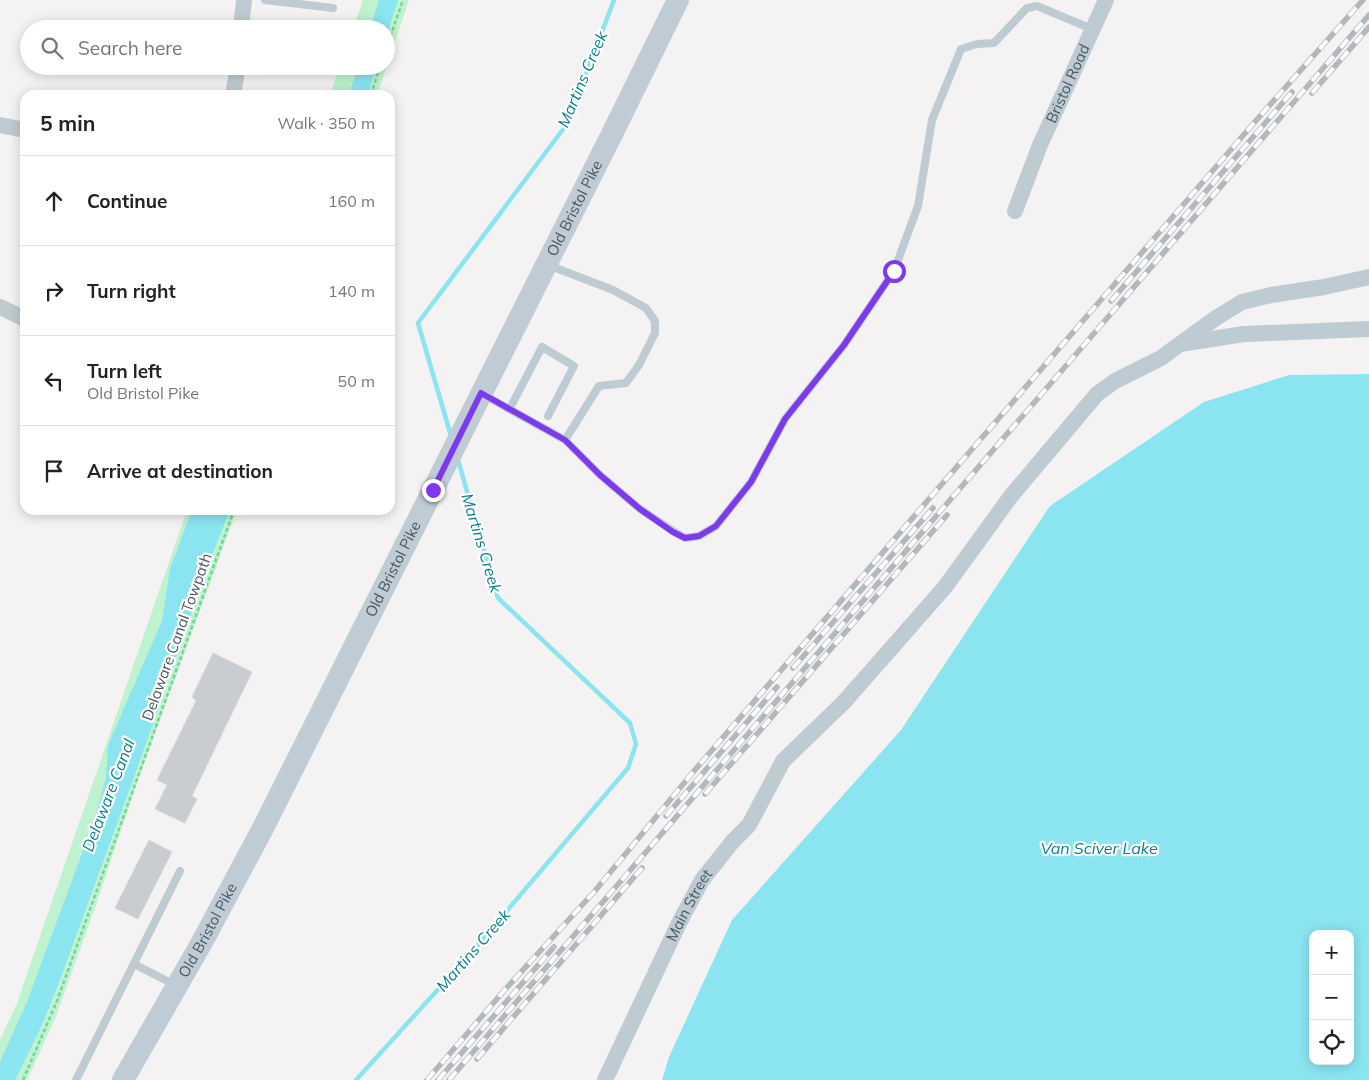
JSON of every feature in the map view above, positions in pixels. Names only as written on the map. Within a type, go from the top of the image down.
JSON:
[{"type":"main road","name":"Old Bristol Pike","points":[[123,1080],[177,986],[262,830],[678,0]]},
{"type":"street","points":[[242,20],[244,0]]},
{"type":"street","name":"Bristol Road","points":[[1014,211],[1040,145],[1106,0]]},
{"type":"street","points":[[234,90],[236,75]]},
{"type":"street","points":[[0,125],[20,129]]},
{"type":"street","name":"Main Street","points":[[605,1080],[678,923],[702,880],[733,841],[749,825],[783,761],[844,702],[945,587],[1011,496],[1097,394],[1115,381],[1161,358],[1216,318],[1242,302],[1369,277]]},
{"type":"street","points":[[0,307],[20,317]]},
{"type":"street","points":[[1180,344],[1244,334],[1369,329]]},
{"type":"lane","points":[[265,0],[333,8]]},
{"type":"lane","points":[[481,393],[565,440],[600,475],[640,509],[673,532],[685,538],[699,536],[716,526],[751,482],[785,419],[844,345],[894,271],[918,206],[932,120],[961,49],[977,44],[994,43],[1033,3],[1036,6],[1092,29]]},
{"type":"lane","points":[[546,264],[613,290],[646,308],[654,321],[654,333],[639,365],[626,384],[599,386],[565,440]]},
{"type":"lane","points":[[510,408],[542,347],[574,366],[548,416]]},
{"type":"lane","points":[[76,1080],[180,871]]},
{"type":"lane","points":[[134,964],[177,986]]},
{"type":"path","points":[[395,23],[403,0]]},
{"type":"path","points":[[373,90],[377,75]]},
{"type":"path","name":"Delaware Canal Towpath","points":[[23,1080],[57,1001],[232,515]]},
{"type":"green space","points":[[363,0],[409,0],[395,42],[395,20],[356,20]]},
{"type":"green space","points":[[337,75],[384,75],[379,90],[332,90]]},
{"type":"green space","points":[[185,515],[235,515],[138,780],[55,1019],[27,1080],[0,1080],[0,1040],[17,1003]]},
{"type":"water","points":[[379,0],[398,0],[392,20],[373,20]]},
{"type":"water","points":[[355,75],[374,75],[369,90],[351,90]]},
{"type":"water","name":"Van Sciver Lake","points":[[1369,374],[1369,1080],[662,1080],[669,1057],[732,920],[901,730],[1050,506],[1204,402],[1289,375]]},
{"type":"water","name":"Delaware Canal","points":[[190,515],[228,515],[42,1025],[15,1080],[0,1080],[0,1062],[27,1002],[94,821],[106,777],[108,745],[162,621],[170,569]]},
{"type":"building","points":[[213,653],[252,672],[192,796],[197,799],[185,823],[155,809],[167,785],[157,780],[196,701],[192,697]]},
{"type":"building","points":[[149,840],[172,852],[138,919],[115,908]]},
{"type":"waterway","name":"Martins Creek","points":[[451,436],[418,323],[567,124],[614,0]]},
{"type":"waterway","name":"Martins Creek","points":[[356,1080],[472,952],[628,768],[636,744],[630,723],[498,598],[458,460]]},
{"type":"railway","points":[[427,1080],[502,993],[594,892],[694,771],[1253,124],[1363,0]]},
{"type":"railway","points":[[449,1080],[1369,15]]},
{"type":"railway","points":[[1312,93],[1369,27]]},
{"type":"railway","points":[[1111,301],[1292,92]]},
{"type":"railway","points":[[793,668],[933,508]]},
{"type":"railway","points":[[705,794],[947,515]]},
{"type":"railway","points":[[666,816],[777,687]]},
{"type":"railway","points":[[477,1059],[642,868]]},
{"type":"railway","points":[[438,1080],[554,947]]},
{"type":"route","points":[[433,490],[481,393],[565,440],[600,475],[640,509],[673,532],[685,538],[709,532],[716,526],[751,482],[785,419],[844,345],[894,271]]}]
